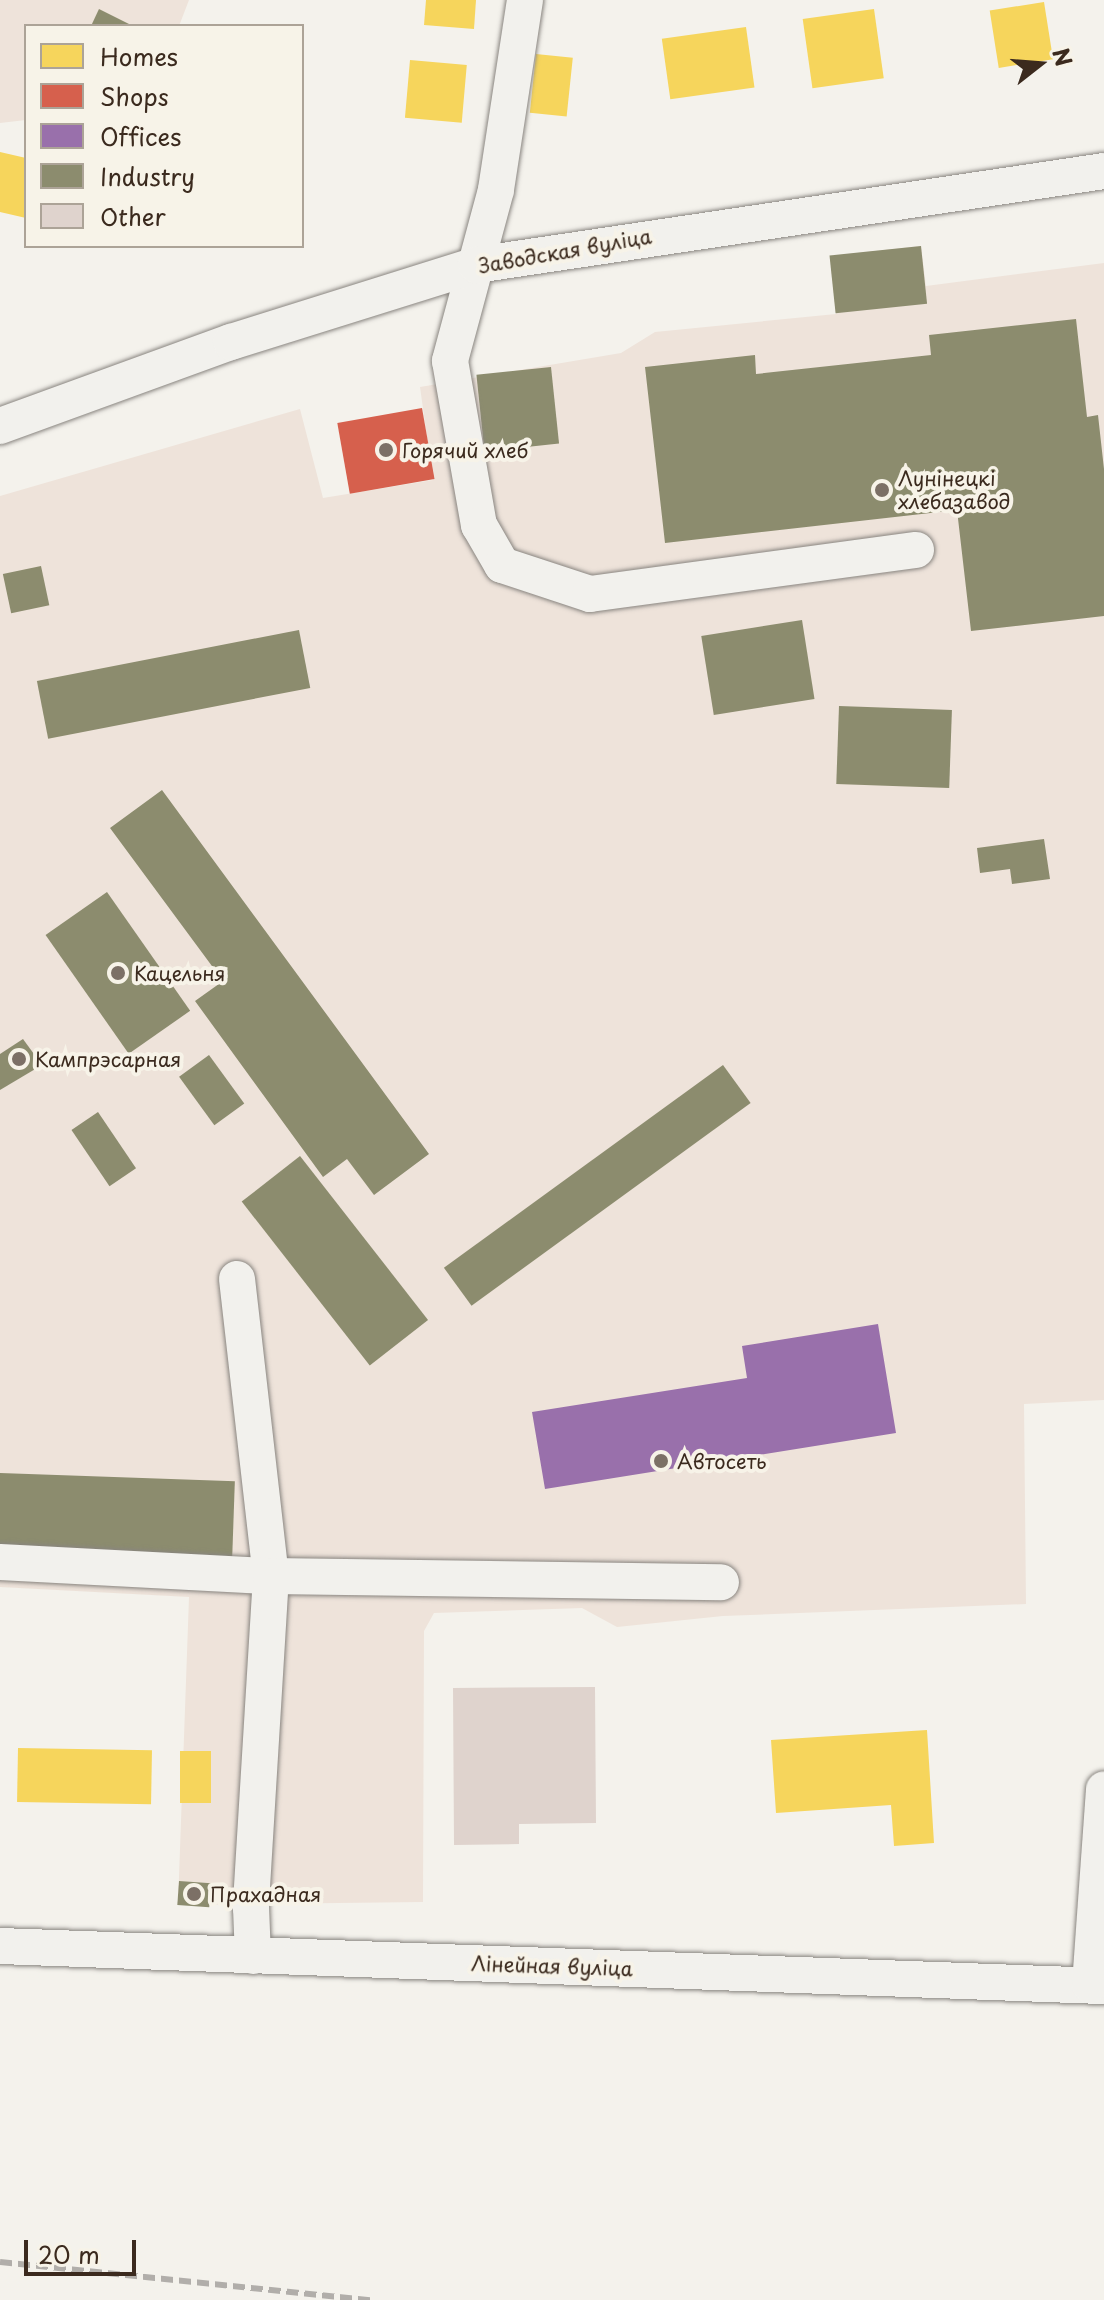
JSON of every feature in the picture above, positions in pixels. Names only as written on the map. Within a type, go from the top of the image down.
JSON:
[{"type":"street","points":[[525,0],[496,190],[450,361],[451,383],[479,525],[502,565],[590,594],[916,550]]},
{"type":"street","name":"Заводская вуліца","points":[[0,426],[231,342],[476,265],[1104,171]]},
{"type":"street","points":[[237,1279],[271,1576],[251,1907],[253,1956]]},
{"type":"street","points":[[0,1562],[271,1576],[721,1582]]},
{"type":"street","points":[[1097,1985],[1104,1790]]},
{"type":"street","name":"Лінейная вуліца","points":[[0,1946],[1097,1985]]},
{"type":"shaded area","points":[[0,0],[189,0],[180,24],[24,24],[24,120],[0,123]]},
{"type":"shaded area","points":[[921,246],[926,286],[1104,263],[1104,1400],[1024,1404],[1026,1604],[723,1616],[617,1627],[582,1608],[434,1613],[424,1631],[423,1902],[178,1905],[189,1597],[0,1587],[0,496],[300,409],[323,498],[433,480],[420,387],[621,353],[655,332],[836,314],[830,256]]},
{"type":"building: Homes","points":[[426,0],[476,0],[474,29],[424,25]]},
{"type":"building: Homes","points":[[1044,2],[1053,59],[999,68],[990,11]]},
{"type":"building: Homes","points":[[874,9],[884,78],[812,88],[803,19]]},
{"type":"building: Homes","points":[[746,27],[754,87],[670,99],[662,39]]},
{"type":"building: Homes","points":[[536,54],[573,58],[567,117],[530,113]]},
{"type":"building: Homes","points":[[410,60],[467,65],[462,123],[405,118]]},
{"type":"building: Homes","points":[[0,152],[24,158],[24,218],[0,212]]},
{"type":"building: Homes","points":[[927,1730],[934,1843],[894,1846],[891,1805],[776,1813],[771,1740]]},
{"type":"building: Homes","points":[[18,1748],[152,1750],[151,1804],[17,1802]]},
{"type":"building: Homes","points":[[180,1751],[211,1751],[211,1803],[180,1803]]},
{"type":"building: Shops","name":"Горячий хлеб","points":[[422,408],[435,479],[350,494],[337,423]]},
{"type":"building: Offices","points":[[878,1324],[896,1433],[545,1489],[532,1412],[747,1378],[742,1346]]},
{"type":"building: Industry","points":[[99,9],[129,24],[92,24]]},
{"type":"building: Industry","points":[[921,246],[927,304],[836,313],[830,256]]},
{"type":"building: Industry","name":"Лунінецкі хлебазавод","points":[[1076,319],[1087,417],[1098,415],[1104,469],[1104,616],[971,631],[957,510],[665,543],[645,367],[755,355],[756,374],[931,355],[929,335]]},
{"type":"building: Industry","points":[[551,367],[559,444],[484,451],[476,375]]},
{"type":"building: Industry","points":[[41,566],[49,605],[11,613],[3,574]]},
{"type":"building: Industry","points":[[802,620],[815,699],[714,715],[701,636]]},
{"type":"building: Industry","points":[[299,630],[310,688],[48,739],[37,681]]},
{"type":"building: Industry","points":[[839,706],[952,710],[949,788],[836,784]]},
{"type":"building: Industry","points":[[162,790],[429,1154],[374,1195],[347,1159],[323,1177],[195,1001],[223,981],[110,828]]},
{"type":"building: Industry","points":[[1044,839],[1050,879],[1012,884],[1010,869],[980,873],[977,848]]},
{"type":"building: Industry","name":"Кацельня","points":[[107,892],[190,1011],[129,1054],[46,935]]},
{"type":"building: Industry","name":"Кампрэсарная","points":[[23,1039],[42,1065],[0,1090],[0,1054]]},
{"type":"building: Industry","points":[[209,1055],[244,1104],[214,1125],[179,1077]]},
{"type":"building: Industry","points":[[723,1065],[751,1103],[472,1306],[444,1268]]},
{"type":"building: Industry","points":[[98,1112],[136,1168],[109,1186],[71,1130]]},
{"type":"building: Industry","points":[[300,1156],[428,1320],[370,1365],[242,1202]]},
{"type":"building: Industry","points":[[0,1473],[235,1481],[232,1562],[0,1554]]},
{"type":"building: Industry","name":"Прахадная","points":[[179,1881],[211,1883],[209,1907],[177,1905]]},
{"type":"building: Other","points":[[595,1687],[596,1823],[519,1824],[519,1844],[454,1845],[453,1688]]},
{"type":"railway","points":[[0,2262],[370,2300]]},
{"type":"place","name":"Горячий хлеб","points":[[386,450]]},
{"type":"place","name":"Лунінецкі хлебазавод","points":[[882,490]]},
{"type":"place","name":"Кацельня","points":[[118,973]]},
{"type":"place","name":"Кампрэсарная","points":[[19,1059]]},
{"type":"place","name":"Автосеть","points":[[661,1461]]},
{"type":"place","name":"Прахадная","points":[[194,1894]]}]
